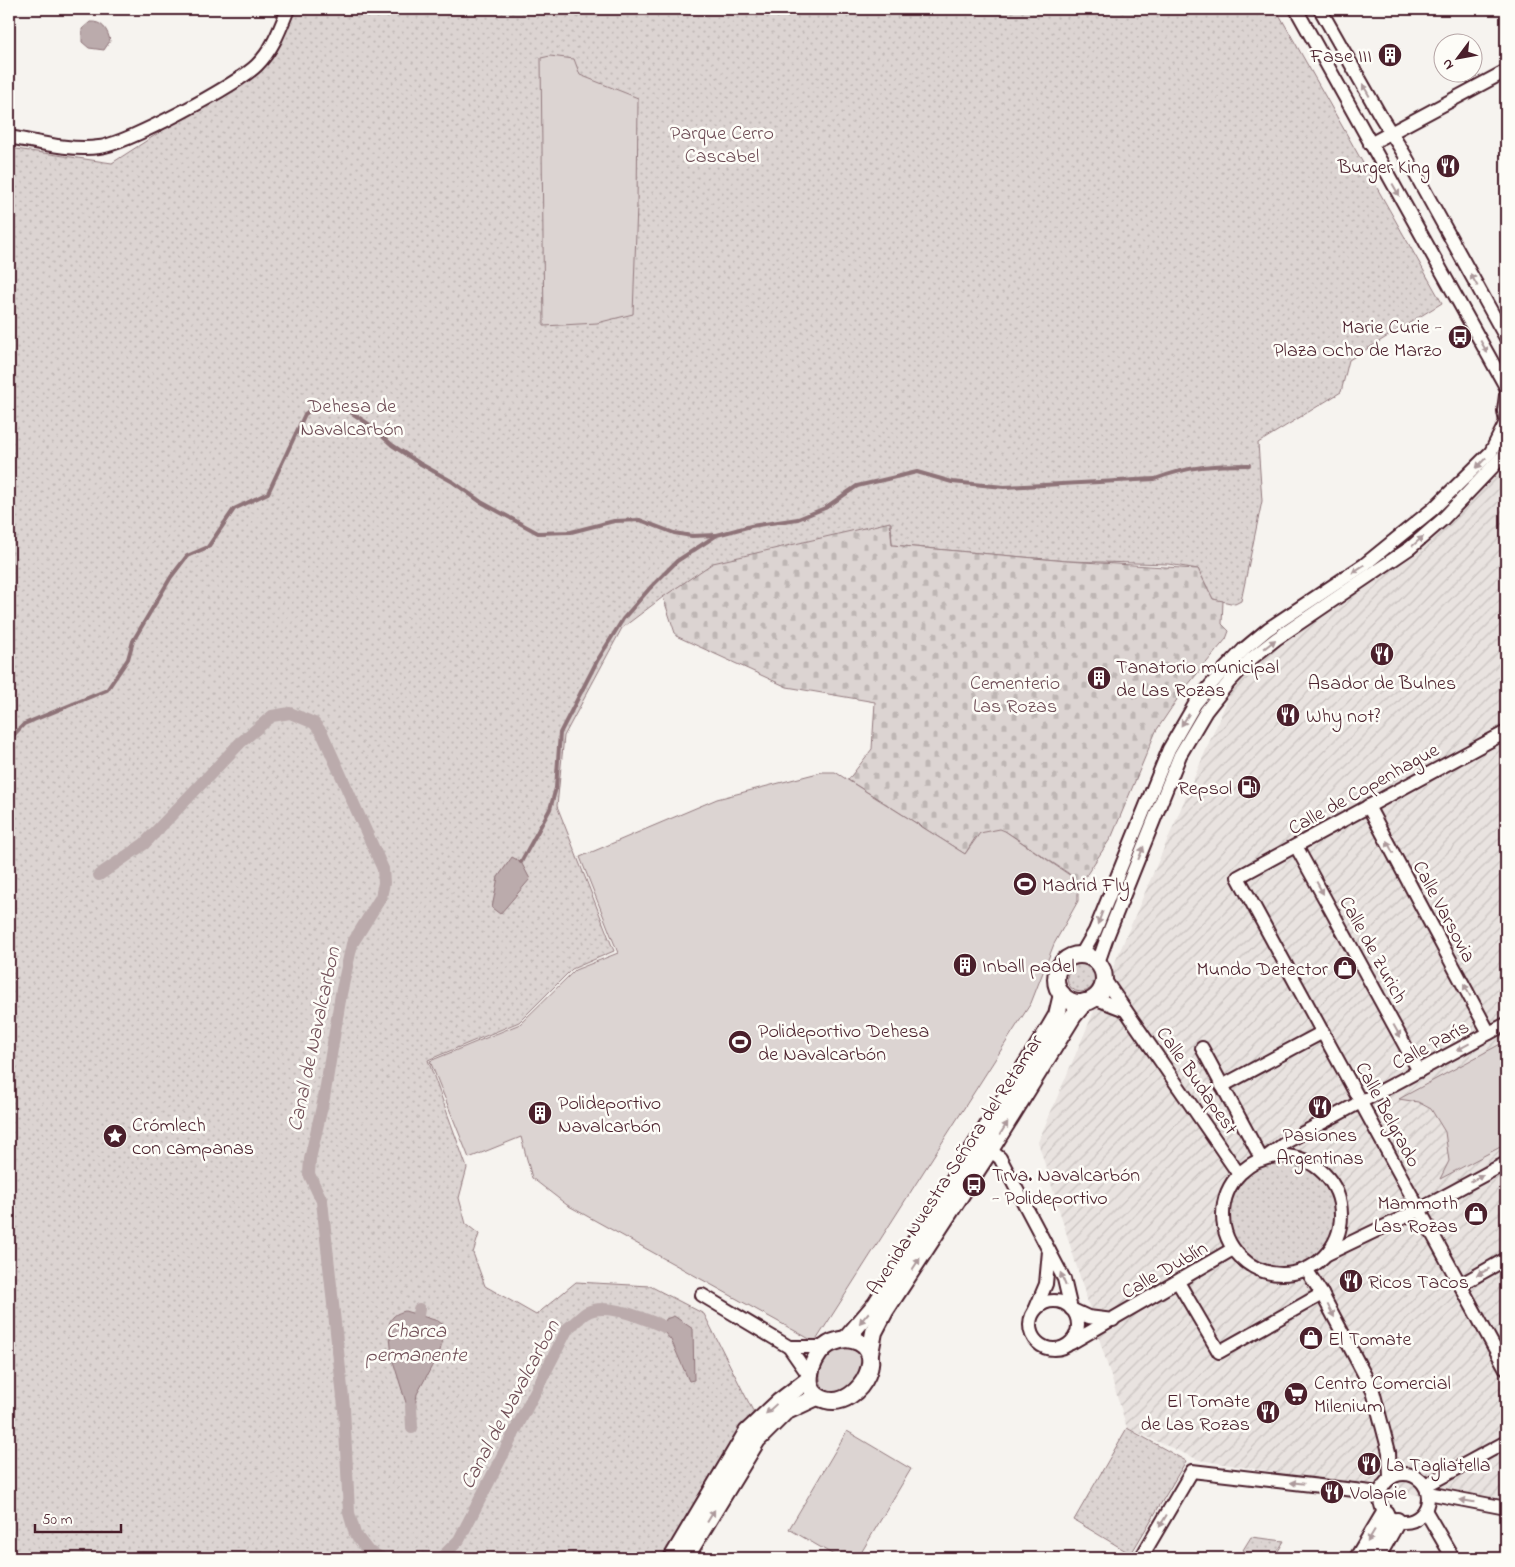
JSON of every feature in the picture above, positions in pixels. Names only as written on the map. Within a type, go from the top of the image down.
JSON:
[{"type":"street","points":[[9,138],[80,148],[100,147],[129,138],[241,78],[257,64],[274,44],[288,9]]},
{"type":"street","points":[[1296,9],[1506,387]]},
{"type":"street","points":[[1320,9],[1506,338]]},
{"type":"street","points":[[1370,144],[1506,70]]},
{"type":"street","points":[[1081,955],[1095,931],[1169,748],[1195,704],[1244,649],[1268,629],[1364,565],[1433,510],[1491,452],[1506,422],[1504,411],[1506,395]]},
{"type":"street","points":[[1098,964],[1106,937],[1180,755],[1206,711],[1229,682],[1252,658],[1276,639],[1410,548],[1442,520],[1506,454]]},
{"type":"street","name":"Calle de Copenhague","points":[[1238,877],[1506,732]]},
{"type":"street","name":"Calle Varsovia","points":[[1368,806],[1490,1034]]},
{"type":"street","name":"Calle de Zurich","points":[[1296,846],[1419,1070]]},
{"type":"street","name":"Calle Belgrado","points":[[1238,877],[1460,1285],[1501,1347],[1506,1369]]},
{"type":"street","points":[[1090,1000],[1103,986],[1104,979],[1098,964],[1090,957],[1081,955],[1069,957],[1059,966],[1056,981],[1062,994],[1068,1000],[1090,1000],[1125,1010]]},
{"type":"street","name":"Calle Budapest","points":[[1104,979],[1238,1173]]},
{"type":"street","name":"Avenida Nuestra Señora del Retamar","points":[[846,1339],[876,1304],[1040,1044],[1057,1015],[1062,994]]},
{"type":"street","name":"Avenida Nuestra Señora del Retamar","points":[[870,1353],[874,1332],[885,1311],[990,1150],[1062,1034],[1090,1000]]},
{"type":"street","name":"Calle París","points":[[1264,1157],[1288,1141],[1506,1024]]},
{"type":"street","points":[[1222,1086],[1323,1032]]},
{"type":"street","points":[[1202,1048],[1264,1157]]},
{"type":"street","points":[[990,1150],[1000,1158],[1064,1279],[1077,1320],[1076,1332],[1071,1343],[1059,1349],[1046,1348],[1036,1341],[1030,1330],[1031,1319],[1046,1284],[1049,1251]]},
{"type":"street","points":[[1327,1254],[1336,1240],[1341,1224],[1341,1207],[1332,1184],[1316,1165],[1300,1158],[1284,1155],[1264,1157],[1238,1173],[1226,1194],[1222,1218],[1226,1235],[1233,1249],[1242,1259],[1266,1272],[1280,1274],[1306,1269],[1327,1254],[1419,1210],[1506,1163]]},
{"type":"street","name":"Calle Dublín","points":[[1071,1343],[1233,1249]]},
{"type":"street","points":[[1460,1285],[1506,1259]]},
{"type":"street","points":[[1306,1269],[1322,1294],[1373,1391],[1389,1452],[1390,1477],[1380,1493],[1381,1506],[1391,1517],[1413,1520],[1425,1510]]},
{"type":"street","points":[[1178,1282],[1219,1352],[1322,1294]]},
{"type":"street","points":[[702,1295],[789,1347],[810,1378]]},
{"type":"street","points":[[1035,1310],[1043,1304],[1053,1301],[1064,1303],[1072,1309]]},
{"type":"street","name":"Calle Dublín","points":[[1072,1309],[1088,1317],[1113,1320]]},
{"type":"street","points":[[789,1347],[826,1347],[846,1339],[855,1339],[870,1353],[871,1362],[867,1377],[852,1394],[839,1400],[828,1401],[817,1397],[810,1387],[810,1378],[817,1357],[826,1347]]},
{"type":"street","points":[[672,1558],[747,1432],[778,1402],[810,1378]]},
{"type":"street","points":[[685,1558],[757,1440],[785,1412],[817,1397]]},
{"type":"street","points":[[1427,1490],[1506,1442]]},
{"type":"street","points":[[1141,1558],[1192,1471],[1380,1493]]},
{"type":"street","points":[[1390,1477],[1403,1473],[1410,1474],[1416,1476],[1427,1490],[1506,1508]]},
{"type":"street","points":[[1427,1490],[1425,1510],[1453,1558]]},
{"type":"street","points":[[1358,1558],[1391,1517]]},
{"type":"street","points":[[1376,1558],[1391,1517]]},
{"type":"shaded area","points":[[1506,466],[1506,1509],[1199,1460],[1127,1428],[1038,1142],[1239,673],[1439,527]]},
{"type":"green space","name":"Dehesa de Navalcarbón","points":[[293,9],[1276,9],[1442,303],[1349,360],[1341,392],[1258,443],[1262,501],[1241,601],[1235,604],[1213,599],[1198,569],[1168,564],[1067,561],[892,545],[891,523],[663,597],[622,628],[564,736],[557,806],[614,951],[572,969],[519,1022],[428,1060],[467,1168],[459,1198],[466,1224],[479,1234],[473,1253],[485,1286],[536,1315],[576,1282],[650,1286],[704,1314],[754,1413],[747,1419],[662,1558],[9,1558],[9,148],[112,163],[270,61]]},
{"type":"green space","points":[[550,56],[574,59],[580,75],[638,98],[633,314],[597,323],[544,326],[541,58]]},
{"type":"green space","name":"Cementerio Las Rozas","points":[[890,522],[892,545],[1067,561],[1198,569],[1213,599],[1223,601],[1222,624],[1229,631],[1226,639],[1182,692],[1156,731],[1112,836],[1078,888],[1074,878],[1068,873],[1005,831],[975,838],[965,854],[848,780],[872,749],[875,702],[787,687],[676,636],[663,597],[713,563]]},
{"type":"green space","name":"Polideportivo Dehesa de Navalcarbón","points":[[822,772],[835,772],[965,854],[980,833],[1000,829],[1005,831],[1074,878],[1078,888],[1078,901],[1054,944],[1031,1003],[815,1342],[567,1205],[532,1178],[521,1137],[469,1158],[430,1061],[520,1024],[575,970],[618,953],[580,857],[717,799]]},
{"type":"green space","points":[[1081,964],[1091,968],[1095,978],[1091,988],[1081,992],[1071,988],[1067,978],[1071,968]]},
{"type":"green space","points":[[1506,1041],[1506,1144],[1440,1179],[1449,1161],[1445,1132],[1431,1109],[1418,1102],[1399,1099]]},
{"type":"green space","points":[[1282,1160],[1303,1164],[1320,1176],[1332,1193],[1336,1214],[1332,1235],[1320,1252],[1303,1264],[1282,1268],[1261,1264],[1244,1252],[1232,1235],[1228,1214],[1232,1193],[1244,1176],[1261,1164]]},
{"type":"green space","points":[[848,1345],[861,1352],[862,1366],[857,1377],[837,1394],[825,1391],[820,1377],[824,1363],[834,1352]]},
{"type":"green space","points":[[1127,1428],[1186,1461],[1131,1554],[1074,1520]]},
{"type":"green space","points":[[847,1431],[911,1469],[858,1558],[839,1558],[789,1529]]},
{"type":"green space","points":[[1251,1537],[1284,1541],[1274,1558],[1255,1558],[1243,1550]]},
{"type":"water","points":[[90,22],[98,23],[108,33],[110,41],[104,50],[89,48],[82,42],[82,29]]},
{"type":"water","points":[[512,857],[521,862],[530,879],[500,914],[492,908],[498,877]]},
{"type":"water","name":"Charca permanente","points":[[405,1311],[438,1321],[446,1327],[440,1351],[417,1394],[415,1407],[407,1406],[392,1358],[389,1325],[395,1315]]},
{"type":"water","points":[[674,1316],[693,1329],[694,1380],[689,1381],[671,1340],[663,1331],[666,1319]]},
{"type":"waterway","points":[[9,740],[24,724],[107,690],[128,659],[133,641],[171,577],[187,556],[208,547],[234,509],[268,493],[305,414],[318,405],[334,401],[370,425],[392,445],[419,463],[453,482],[481,502],[538,533],[571,532],[614,521],[640,520],[674,533],[692,536],[716,535]]},
{"type":"waterway","points":[[521,862],[550,809],[556,788],[560,733],[597,661],[623,619],[650,588],[677,561],[717,535],[751,526],[798,519],[825,508],[857,486],[917,472],[952,482],[1004,487],[1155,479],[1179,471],[1201,467],[1249,465]]},
{"type":"waterway","name":"Canal de Navalcarbon","points":[[99,875],[144,844],[240,743],[272,716],[290,713],[314,723],[322,733],[383,869],[384,883],[381,897],[352,944],[341,994],[324,1098],[310,1159],[309,1174],[322,1201],[344,1407],[349,1513],[355,1534],[368,1551],[382,1558]]},
{"type":"waterway","points":[[418,1315],[419,1309]]},
{"type":"waterway","name":"Canal de Navalcarbon","points":[[441,1558],[459,1540],[568,1328],[586,1313],[604,1309],[626,1312],[665,1327]]},
{"type":"waterway","points":[[411,1406],[412,1428]]},
{"type":"place","name":"Fase III","points":[[1390,55]]},
{"type":"place","name":"Burger King","points":[[1448,166]]},
{"type":"place","name":"Marie Curie - Plaza Ocho de Marzo","points":[[1460,337]]},
{"type":"place","name":"Asador de Bulnes","points":[[1382,654]]},
{"type":"place","name":"Tanatorio municipal de Las Rozas","points":[[1099,678]]},
{"type":"place","name":"Why not?","points":[[1288,715]]},
{"type":"place","name":"Repsol","points":[[1249,787]]},
{"type":"place","name":"Madrid Fly","points":[[1025,884]]},
{"type":"place","name":"Inball padel","points":[[965,965]]},
{"type":"place","name":"Mundo Detector","points":[[1345,968]]},
{"type":"place","name":"Polideportivo Dehesa de Navalcarbón","points":[[740,1042]]},
{"type":"place","name":"Pasiones Argentinas","points":[[1320,1107]]},
{"type":"place","name":"Polideportivo Navalcarbón","points":[[540,1113]]},
{"type":"place","name":"Crómlech con campanas","points":[[115,1136]]},
{"type":"place","name":"Trva. Navalcarbón - Polideportivo","points":[[974,1185]]},
{"type":"place","name":"Mammoth Las Rozas","points":[[1476,1214]]},
{"type":"place","name":"Ricos Tacos","points":[[1351,1281]]},
{"type":"place","name":"El Tomate","points":[[1311,1338]]},
{"type":"place","name":"Centro Comercial Milenium","points":[[1296,1394]]},
{"type":"place","name":"El Tomate de Las Rozas","points":[[1268,1412]]},
{"type":"place","name":"La Tagliatella","points":[[1369,1464]]},
{"type":"place","name":"Volapie","points":[[1332,1492]]},
{"type":"park label","name":"Parque Cerro Cascabel","points":[[722,144]]}]
